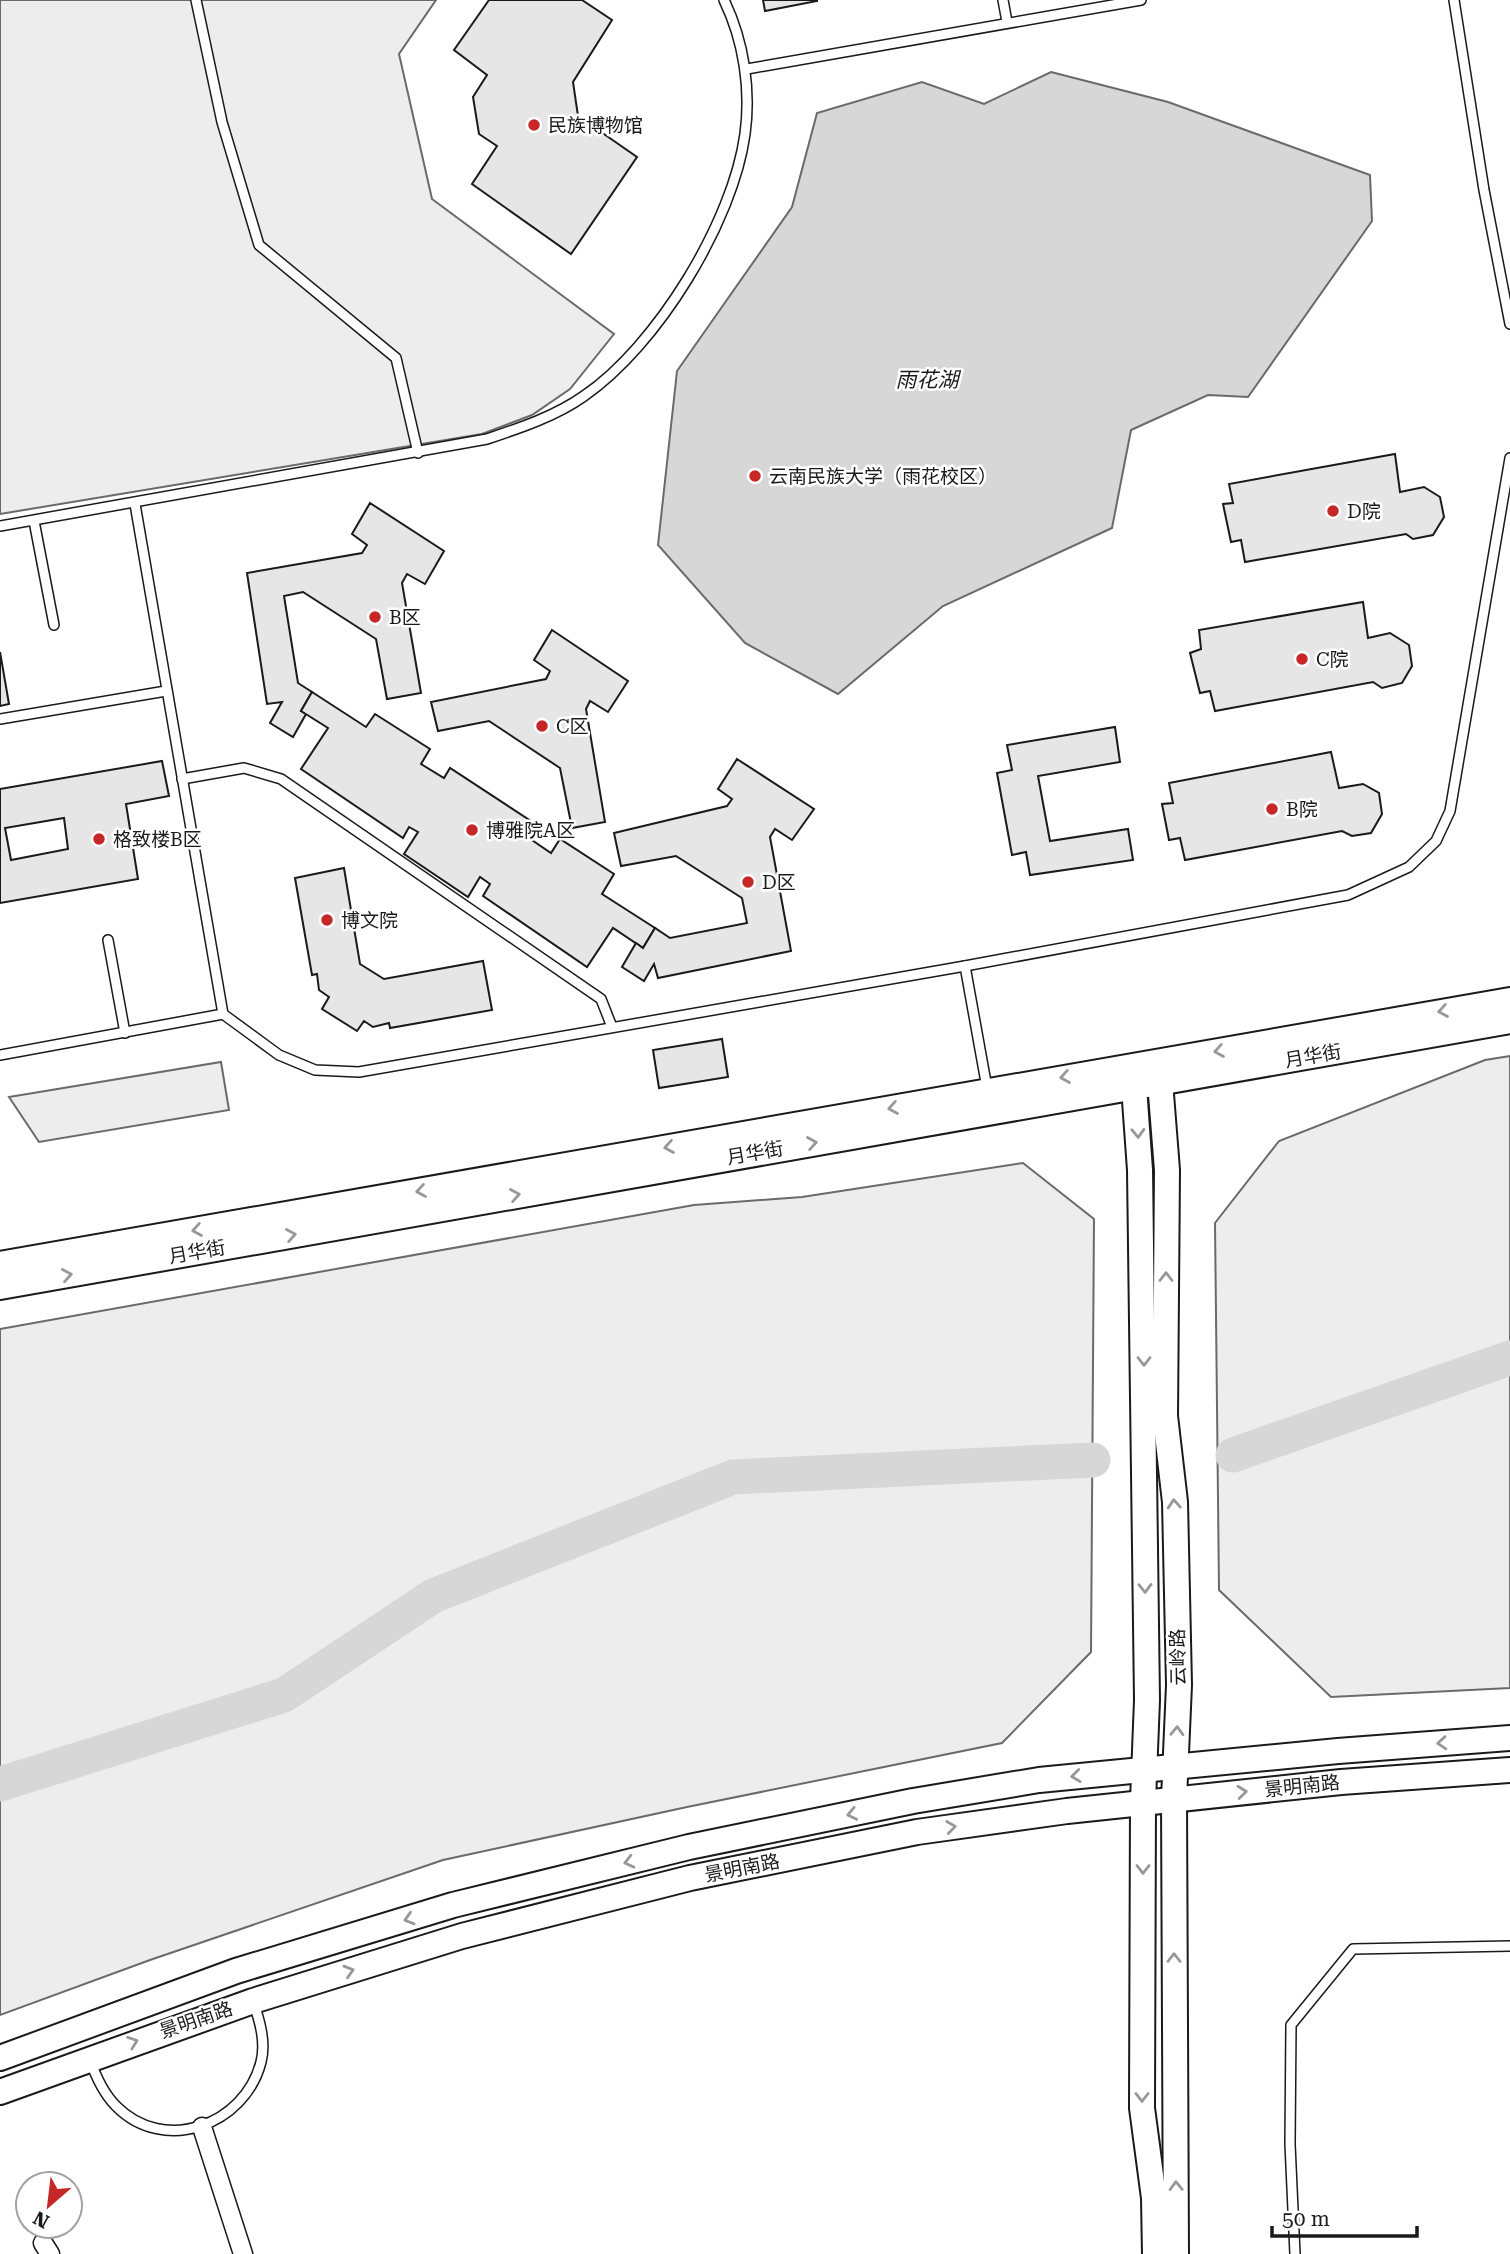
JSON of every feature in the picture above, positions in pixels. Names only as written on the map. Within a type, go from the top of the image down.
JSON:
[{"type":"street","name":"月华街","points":[[0,1287],[1134,1077],[1510,1000]]},
{"type":"street","name":"月华街","points":[[1160,1072],[1510,1021]]},
{"type":"street","name":"云岭路","points":[[1160,1072],[1167,1170],[1165,1416],[1175,1502],[1179,1685],[1174,1800],[1176,2254]]},
{"type":"street","name":"月华街","points":[[0,1264],[988,1091],[1134,1077]]},
{"type":"street","name":"云岭路","points":[[1134,1077],[1144,1359],[1147,1700],[1143,1801],[1142,2108],[1154,2198],[1155,2254]]},
{"type":"street","name":"景明南路","points":[[0,2058],[236,1971],[467,1902],[689,1847],[914,1801],[1039,1780],[1338,1751],[1510,1738]]},
{"type":"street","name":"景明南路","points":[[0,2092],[253,2001],[461,1936],[690,1878],[918,1832],[1143,1801],[1341,1782],[1510,1770]]},
{"type":"street","points":[[202,2127],[243,2254]]},
{"type":"lane","points":[[196,0],[222,122],[259,245],[396,358],[418,453]]},
{"type":"lane","points":[[0,526],[487,439],[526,426],[584,397],[633,355],[669,308],[731,193],[745,134],[747,69],[724,0]]},
{"type":"lane","points":[[1003,0],[1007,22]]},
{"type":"lane","points":[[747,69],[1141,0]]},
{"type":"lane","points":[[1454,0],[1484,190],[1510,324]]},
{"type":"lane","points":[[135,504],[223,1014],[279,1055],[315,1070],[359,1072],[965,966],[1348,895],[1409,867],[1436,841],[1450,811],[1510,458]]},
{"type":"lane","points":[[34,520],[54,625]]},
{"type":"lane","points":[[0,719],[166,691]]},
{"type":"lane","points":[[182,779],[244,768],[281,779],[600,999],[612,1027]]},
{"type":"lane","points":[[108,940],[125,1033]]},
{"type":"lane","points":[[965,966],[988,1091]]},
{"type":"lane","points":[[0,1055],[223,1014]]},
{"type":"lane","points":[[1295,2254],[1290,2144],[1291,2025],[1353,1949],[1510,1946]]},
{"type":"lane","points":[[90,2058],[98,2084],[117,2108],[142,2124],[172,2131],[202,2127],[230,2112],[250,2089],[261,2060],[262,2029],[253,2001]]},
{"type":"shaded area","points":[[0,0],[436,0],[399,54],[432,199],[614,334],[570,389],[532,415],[482,434],[0,514]]},
{"type":"shaded area","points":[[1510,1056],[1510,1688],[1331,1697],[1219,1590],[1215,1223],[1279,1141],[1485,1060]]},
{"type":"shaded area","points":[[221,1062],[229,1110],[39,1142],[9,1097]]},
{"type":"shaded area","points":[[1023,1163],[1094,1219],[1091,1652],[1002,1743],[443,1860],[150,1960],[0,2015],[0,1329],[694,1205],[802,1197]]},
{"type":"water","name":"雨花湖","points":[[1051,72],[1168,102],[1370,175],[1372,221],[1248,397],[1208,395],[1131,430],[1112,528],[943,606],[838,694],[745,643],[658,545],[677,371],[792,207],[817,113],[922,82],[984,104]]},
{"type":"building","name":"民族博物馆","points":[[489,0],[582,0],[612,20],[573,82],[578,116],[637,157],[571,254],[472,184],[497,146],[479,134],[473,97],[487,75],[454,50]]},
{"type":"building","points":[[763,0],[817,0],[817,1],[765,11]]},
{"type":"building","name":"D院","points":[[1395,454],[1400,492],[1424,487],[1440,497],[1444,517],[1433,535],[1413,539],[1406,534],[1245,562],[1241,540],[1231,542],[1223,504],[1233,503],[1229,484]]},
{"type":"building","name":"B区","points":[[370,503],[444,551],[425,584],[407,574],[402,583],[421,693],[387,699],[376,639],[303,592],[284,596],[298,683],[312,692],[301,711],[306,714],[293,737],[270,723],[282,702],[267,704],[247,573],[362,553],[367,545],[352,534]]},
{"type":"building","name":"C院","points":[[1363,602],[1368,638],[1390,633],[1409,645],[1412,666],[1402,683],[1382,688],[1373,682],[1215,711],[1210,691],[1200,693],[1190,653],[1201,649],[1199,630]]},
{"type":"building","name":"C区","points":[[552,630],[628,681],[608,712],[590,701],[586,709],[605,822],[572,828],[560,768],[489,721],[438,731],[431,702],[546,679],[550,671],[534,660]]},
{"type":"building","points":[[0,652],[9,704],[0,706]]},
{"type":"building","name":"博雅院A区","points":[[312,692],[366,727],[375,714],[430,749],[421,764],[444,778],[450,768],[534,823],[526,836],[551,853],[560,839],[614,874],[602,894],[655,928],[643,948],[613,928],[587,967],[483,896],[490,884],[480,877],[468,897],[404,854],[418,832],[409,827],[403,838],[301,769],[328,728],[301,711]]},
{"type":"building","points":[[1115,727],[1120,762],[1038,776],[1050,841],[1128,829],[1133,860],[1030,875],[1026,852],[1012,855],[997,773],[1012,770],[1007,745]]},
{"type":"building","name":"B院","points":[[1331,752],[1339,788],[1363,784],[1379,793],[1382,814],[1371,833],[1352,836],[1342,831],[1185,860],[1180,838],[1169,840],[1162,804],[1173,803],[1169,783]]},
{"type":"building","name":"D区","points":[[737,759],[814,809],[792,840],[775,829],[770,837],[791,951],[658,978],[654,964],[644,981],[622,967],[636,943],[643,948],[655,928],[670,938],[747,923],[742,898],[676,856],[621,866],[614,833],[727,806],[732,799],[718,789]]},
{"type":"building","name":"格致楼B区","points":[[162,761],[169,796],[126,804],[138,879],[0,903],[0,789]],"holes":[[[64,818],[68,849],[11,860],[5,828]]]},
{"type":"building","name":"博文院","points":[[344,868],[360,964],[384,979],[483,961],[492,1010],[390,1028],[389,1023],[373,1027],[364,1021],[357,1031],[322,1009],[329,997],[319,990],[317,974],[312,975],[295,878]]},
{"type":"building","points":[[722,1039],[728,1077],[659,1088],[653,1050]]},
{"type":"waterway","points":[[1233,1455],[1510,1358]]},
{"type":"waterway","points":[[0,1784],[284,1695],[433,1596],[733,1477],[1093,1460]]},
{"type":"place","name":"民族博物馆","points":[[534,125]]},
{"type":"place","name":"云南民族大学（雨花校区）","points":[[755,476]]},
{"type":"place","name":"D院","points":[[1333,511]]},
{"type":"place","name":"B区","points":[[375,617]]},
{"type":"place","name":"C院","points":[[1302,659]]},
{"type":"place","name":"C区","points":[[542,726]]},
{"type":"place","name":"B院","points":[[1272,809]]},
{"type":"place","name":"博雅院A区","points":[[472,830]]},
{"type":"place","name":"格致楼B区","points":[[99,839]]},
{"type":"place","name":"D区","points":[[748,882]]},
{"type":"place","name":"博文院","points":[[327,920]]}]
